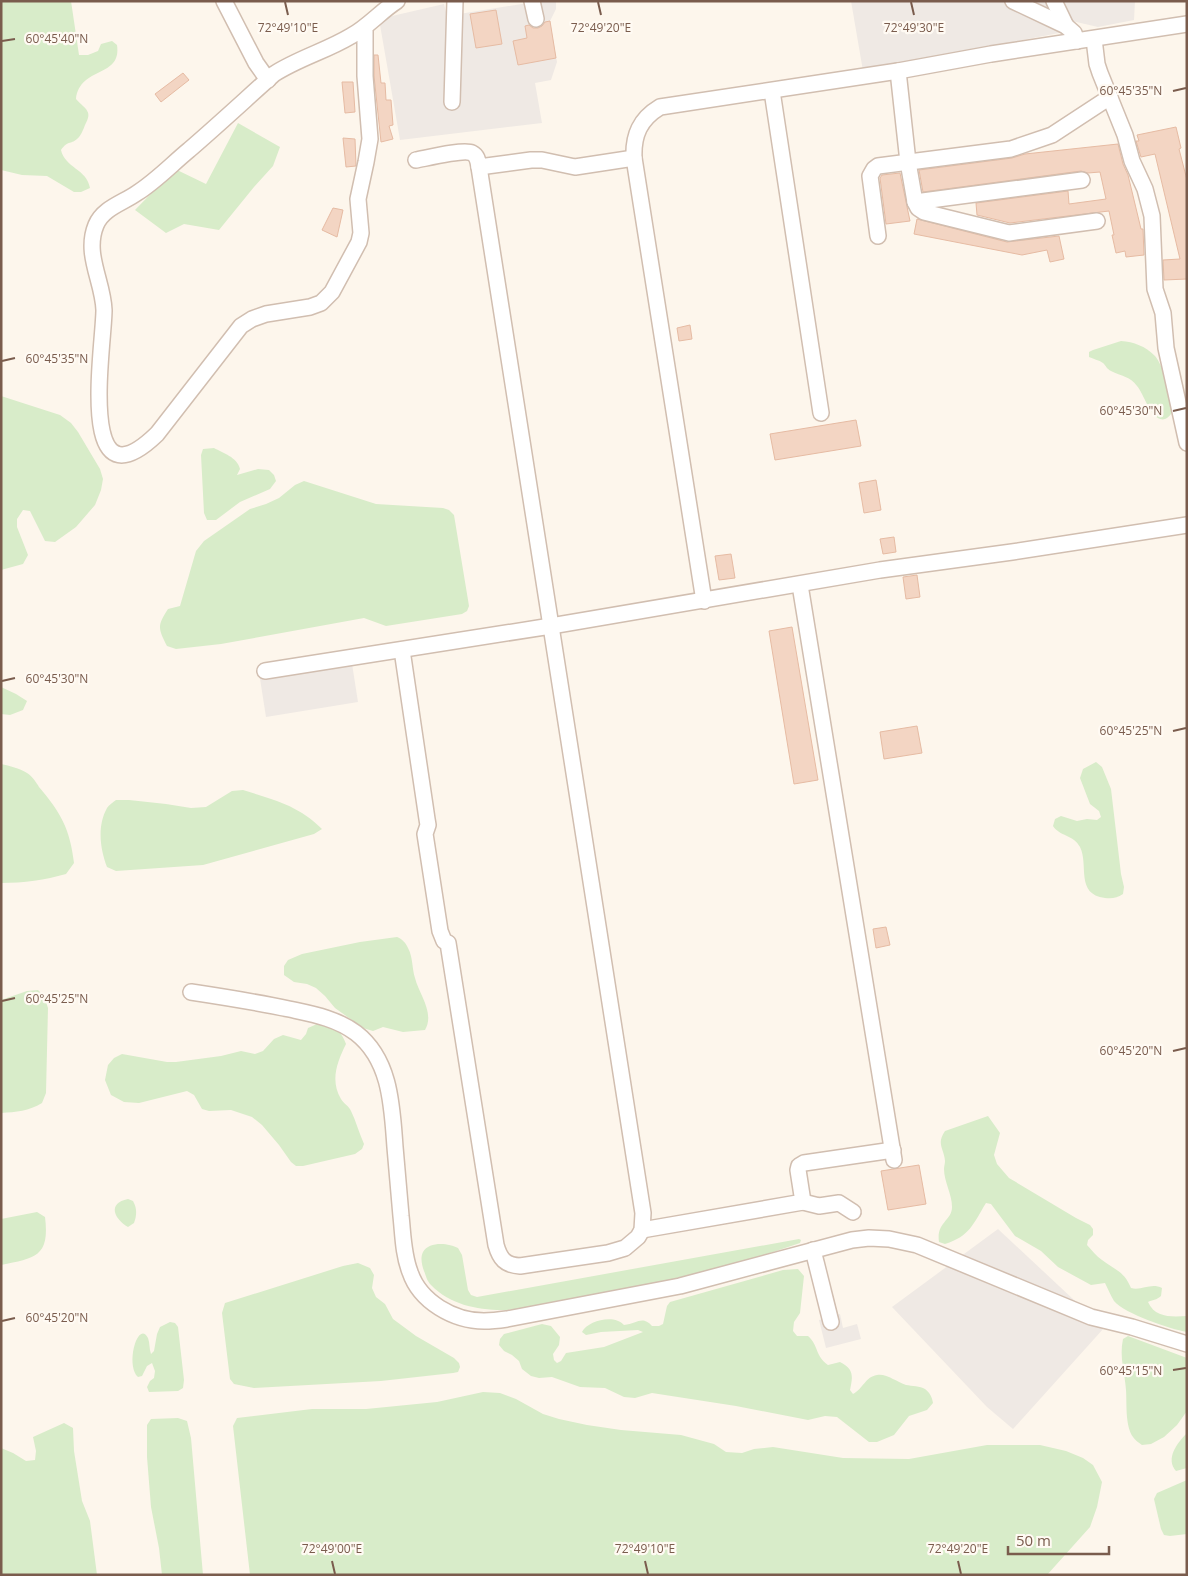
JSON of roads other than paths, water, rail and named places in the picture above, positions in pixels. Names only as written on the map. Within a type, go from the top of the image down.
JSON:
[{"type":"lane","points":[[365,27],[365,76],[370,139],[358,199],[361,233],[359,242],[332,292],[320,303],[310,307],[266,314],[252,319],[241,326],[157,434],[145,446],[134,453],[124,455],[116,453],[109,448],[104,440],[99,412],[104,308],[92,256],[93,235],[96,224],[107,212],[145,188],[268,80],[290,64],[336,44],[365,27],[398,1]]},
{"type":"lane","points":[[452,102],[455,1]]},
{"type":"lane","points":[[532,1],[536,20]]},
{"type":"lane","points":[[1013,1],[1066,26],[1074,33],[1077,42]]},
{"type":"lane","points":[[1054,1],[1066,26]]},
{"type":"lane","points":[[230,3],[256,63],[268,80]]},
{"type":"lane","points":[[704,601],[634,158],[634,149],[640,124],[648,114],[660,107],[772,91],[991,54],[1187,24]]},
{"type":"lane","points":[[1094,39],[1097,64],[1125,135],[1132,161],[1141,177],[1152,216],[1155,289],[1163,313],[1166,348],[1187,443]]},
{"type":"lane","points":[[898,71],[908,162],[915,202],[918,208],[933,216],[1009,232],[1097,221]]},
{"type":"lane","points":[[772,91],[821,413]]},
{"type":"lane","points":[[878,236],[870,176],[871,172],[878,166],[1011,149],[1052,135],[1110,97]]},
{"type":"lane","points":[[402,650],[428,825],[425,834],[440,931],[444,941],[448,943],[498,1253],[512,1266],[520,1266],[608,1253],[625,1248],[638,1237],[642,1230],[643,1213],[479,167],[477,158],[472,153],[464,151],[416,160]]},
{"type":"lane","points":[[479,167],[542,160],[575,167],[634,158]]},
{"type":"lane","points":[[915,202],[1082,180]]},
{"type":"lane","points":[[265,670],[551,626],[880,570],[1187,525]]},
{"type":"lane","points":[[800,585],[893,1155],[804,1163],[799,1166],[798,1170],[803,1202]]},
{"type":"lane","points":[[191,992],[259,1002],[317,1015],[339,1022],[357,1034],[370,1047],[386,1077],[392,1104],[403,1234],[410,1274],[426,1297],[451,1314],[469,1320],[507,1319],[680,1286],[852,1240],[869,1238],[889,1239],[917,1245],[1091,1317],[1187,1344]]},
{"type":"lane","points":[[642,1230],[803,1202],[819,1206],[839,1203],[853,1212]]},
{"type":"lane","points":[[813,1250],[831,1322]]}]
